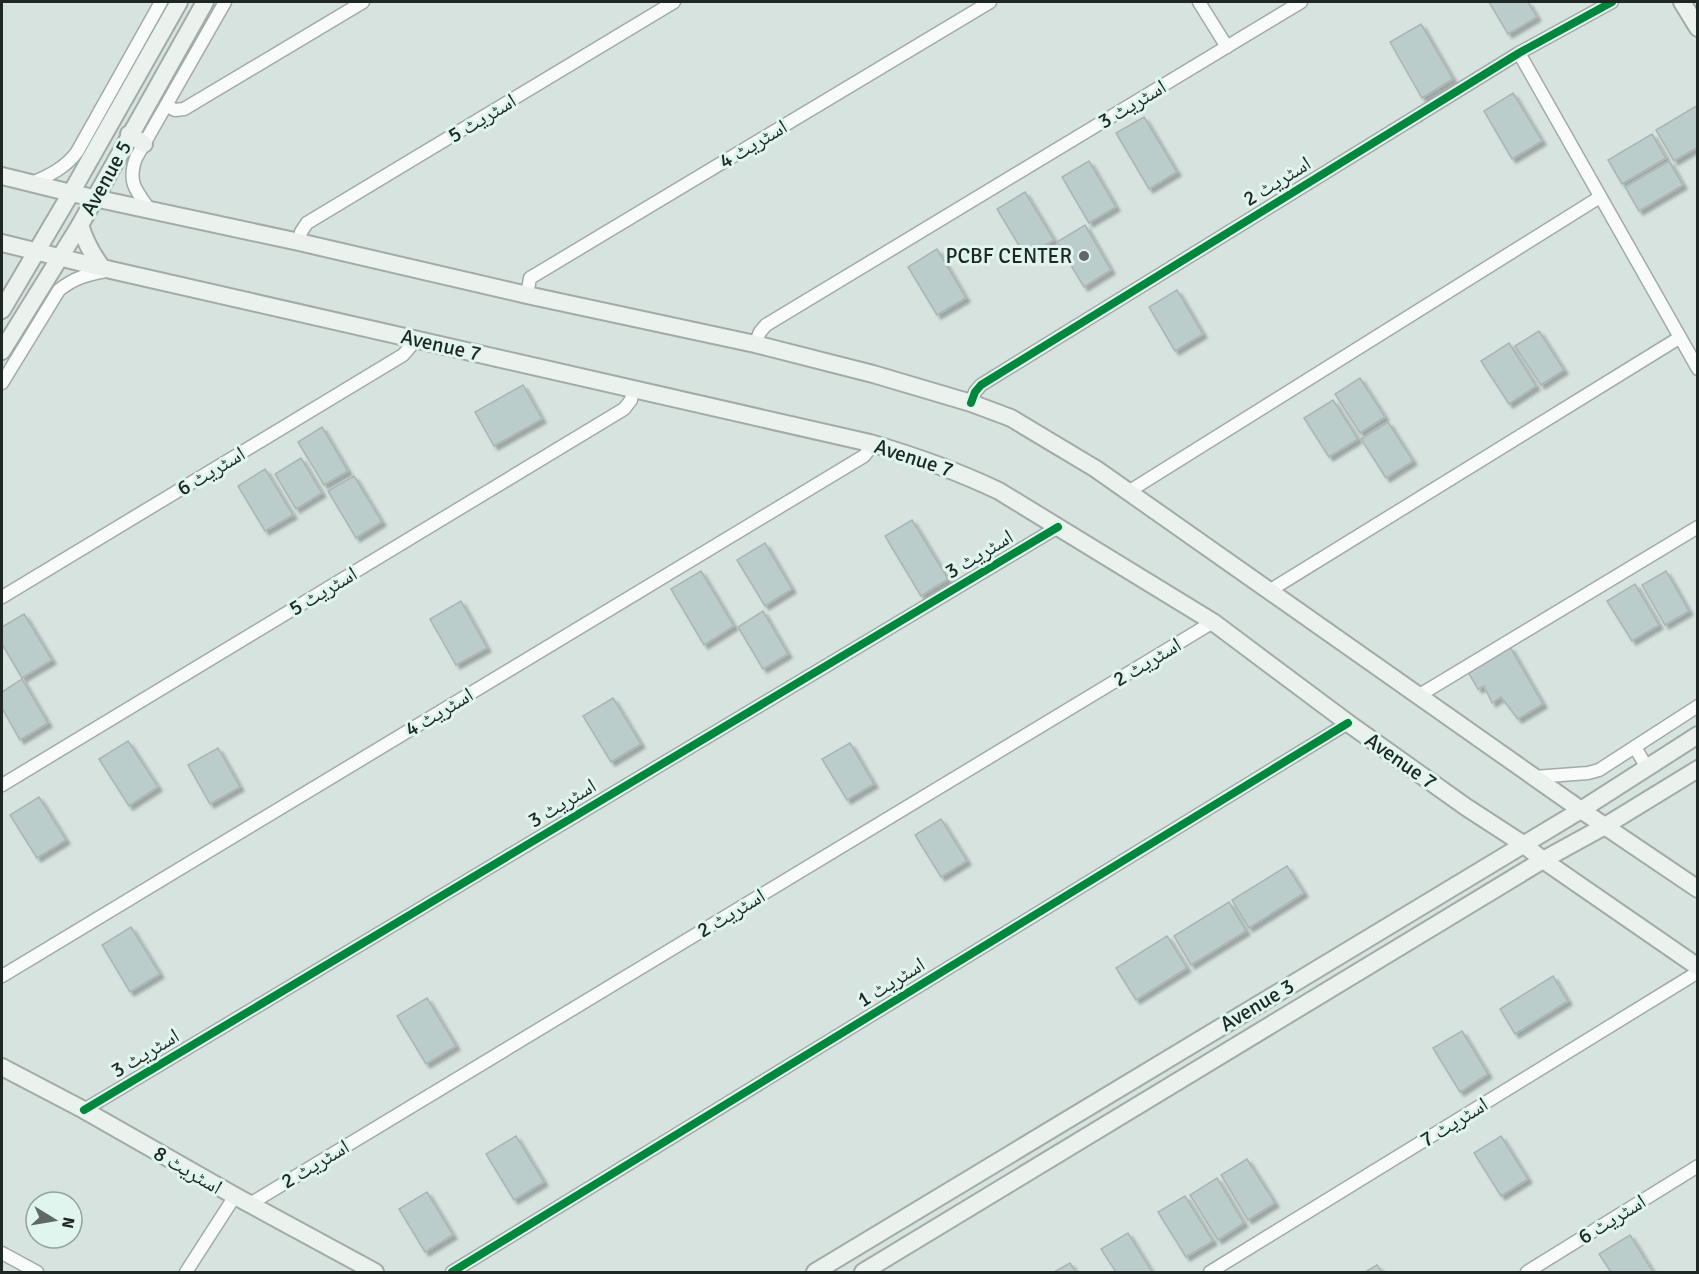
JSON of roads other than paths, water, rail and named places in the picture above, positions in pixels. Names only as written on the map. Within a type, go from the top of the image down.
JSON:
[{"type":"main road","name":"Avenue 5","points":[[3,305],[38,251],[71,193],[96,134],[179,2]]},
{"type":"main road","name":"Avenue 5","points":[[2,351],[33,316],[61,258],[205,2]]},
{"type":"main road","points":[[1682,2],[1698,28]]},
{"type":"main road","points":[[129,134],[144,144]]},
{"type":"main road","points":[[2,176],[527,295],[755,344],[873,374],[971,403],[1019,423],[1072,454],[1128,492],[1581,810],[1698,889]]},
{"type":"main road","points":[[80,225],[91,253],[106,268]]},
{"type":"main road","name":"Avenue 7","points":[[2,243],[870,443],[922,458],[964,474],[999,490],[1213,622],[1348,723],[1466,807],[1523,844],[1698,967]]},
{"type":"main road","name":"Avenue 3","points":[[815,1272],[1581,810],[1698,735]]},
{"type":"main road","name":"Avenue 3","points":[[863,1272],[1544,860],[1698,770]]},
{"type":"main road","name":"اسٹریٹ 8","points":[[2,1067],[84,1110],[374,1272]]},
{"type":"street","points":[[32,183],[65,166],[96,134],[161,2]]},
{"type":"street","points":[[150,210],[136,192],[131,179],[132,168],[225,2]]},
{"type":"street","points":[[167,105],[175,110],[184,109],[363,2]]},
{"type":"street","name":"اسٹریٹ 5","points":[[299,242],[301,232],[307,223],[674,2]]},
{"type":"street","name":"اسٹریٹ 4","points":[[527,295],[530,278],[990,2]]},
{"type":"street","points":[[1199,2],[1227,47]]},
{"type":"street","name":"اسٹریٹ 3","points":[[755,344],[766,325],[1301,2]]},
{"type":"street","name":"اسٹریٹ 2","points":[[971,403],[975,392],[981,385],[1519,53],[1612,2]]},
{"type":"street","points":[[1519,53],[1698,369]]},
{"type":"street","points":[[1128,492],[1600,197]]},
{"type":"street","points":[[2,383],[33,316],[71,281],[106,268]]},
{"type":"street","name":"اسٹریٹ 6","points":[[2,597],[403,355],[410,347],[412,338]]},
{"type":"street","points":[[1269,591],[1679,338]]},
{"type":"street","name":"اسٹریٹ 5","points":[[2,785],[624,409],[632,400],[633,389]]},
{"type":"street","name":"اسٹریٹ 4","points":[[2,976],[864,456],[870,443]]},
{"type":"street","name":"اسٹریٹ 3","points":[[84,1110],[1058,527]]},
{"type":"street","points":[[1418,696],[1698,527]]},
{"type":"street","name":"اسٹریٹ 2","points":[[242,1200],[1213,622]]},
{"type":"street","points":[[1534,777],[1599,771],[1698,706]]},
{"type":"street","name":"اسٹریٹ 1","points":[[452,1272],[1348,723]]},
{"type":"street","points":[[1635,747],[1647,768]]},
{"type":"street","name":"اسٹریٹ 7","points":[[1210,1272],[1698,972]]},
{"type":"street","name":"اسٹریٹ 6","points":[[1527,1272],[1698,1166]]},
{"type":"street","points":[[186,1272],[242,1200]]},
{"type":"street","points":[[2,1252],[37,1272]]},
{"type":"place","name":"PCBF CENTER","points":[[1084,256]]}]
